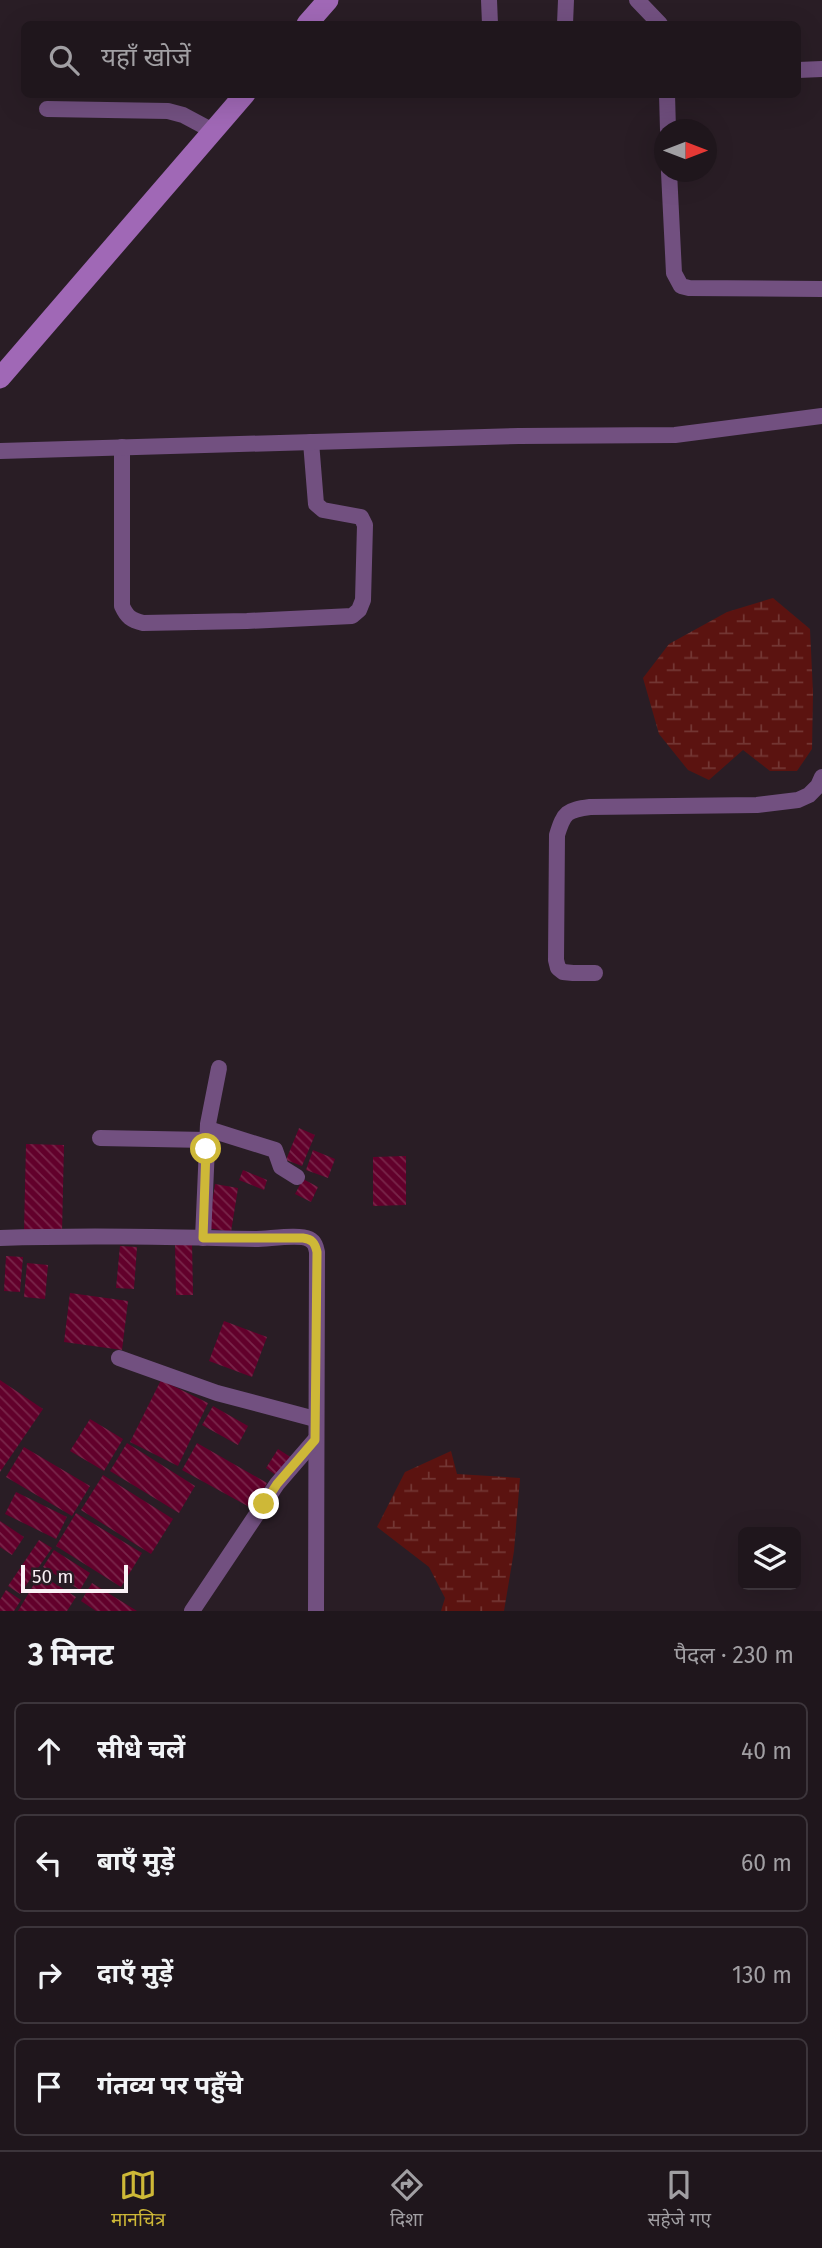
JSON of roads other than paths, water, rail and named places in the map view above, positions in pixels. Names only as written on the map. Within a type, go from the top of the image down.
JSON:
[{"type":"street","points":[[310,21],[328,0]]},
{"type":"street","points":[[489,0],[490,21]]},
{"type":"street","points":[[565,21],[566,0]]},
{"type":"street","points":[[637,0],[657,21]]},
{"type":"street","points":[[801,70],[822,69]]},
{"type":"street","points":[[0,378],[242,98]]},
{"type":"street","points":[[667,98],[668,119]]},
{"type":"street","points":[[47,109],[168,111],[183,115],[213,131]]},
{"type":"street","points":[[669,182],[674,273],[681,286],[822,289]]},
{"type":"street","points":[[0,451],[519,436],[675,435],[822,416]]},
{"type":"street","points":[[122,447],[122,606],[131,620],[143,623],[352,616],[359,610],[363,600],[365,525],[361,517],[323,510],[316,504],[311,442]]},
{"type":"street","points":[[595,973],[563,972],[558,968],[556,960],[557,835],[564,816],[569,811],[609,806],[757,805],[798,800],[809,795],[822,777]]},
{"type":"street","points":[[203,1238],[207,1134],[219,1068]]},
{"type":"street","points":[[100,1138],[207,1134],[275,1150],[281,1167],[297,1177]]},
{"type":"street","points":[[0,1238],[303,1238],[310,1239],[315,1244],[316,1611]]},
{"type":"street","points":[[119,1358],[217,1393],[315,1419]]},
{"type":"street","points":[[192,1611],[277,1484],[315,1440]]}]
